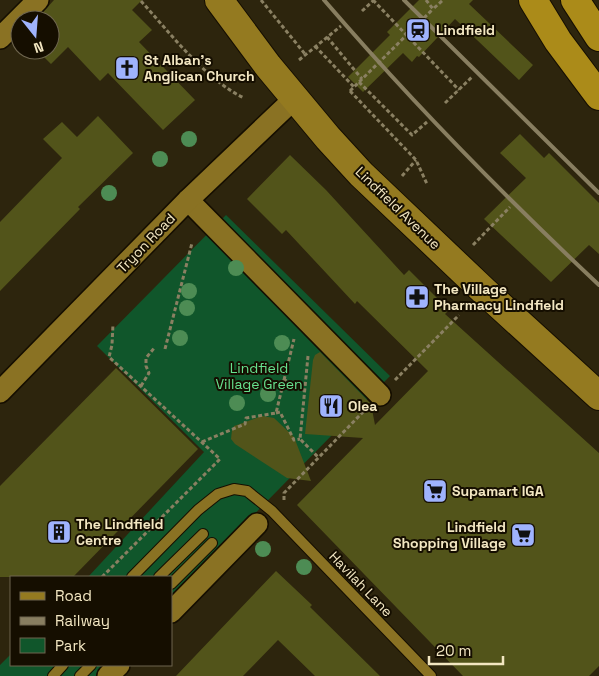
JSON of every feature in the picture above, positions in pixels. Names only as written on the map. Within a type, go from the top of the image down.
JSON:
[{"type":"highway","points":[[533,0],[558,41],[599,96]]},
{"type":"highway","points":[[575,0],[599,37]]},
{"type":"street","points":[[0,38],[38,0]]},
{"type":"street","name":"Lindfield Avenue","points":[[219,0],[295,98],[361,174],[483,290],[599,396]]},
{"type":"street","name":"Tryon Road","points":[[0,392],[188,200],[295,98]]},
{"type":"street","points":[[188,200],[380,395]]},
{"type":"street","points":[[172,611],[264,518]]},
{"type":"street","points":[[108,676],[118,666]]},
{"type":"lane","name":"Havilah Lane","points":[[133,576],[198,510],[218,494],[234,489],[248,492],[264,518],[432,676]]},
{"type":"lane","points":[[160,576],[203,534]]},
{"type":"lane","points":[[172,583],[212,543]]},
{"type":"lane","points":[[53,676],[61,666]]},
{"type":"lane","points":[[80,676],[91,666]]},
{"type":"path","points":[[261,0],[305,54]]},
{"type":"path","points":[[362,11],[373,0],[459,90]]},
{"type":"path","points":[[426,0],[433,9]]},
{"type":"path","points":[[427,184],[416,160],[350,91],[444,0]]},
{"type":"path","points":[[141,1],[212,78],[234,94],[244,98]]},
{"type":"path","points":[[299,60],[341,26]]},
{"type":"path","points":[[327,37],[361,81],[412,135],[426,122]]},
{"type":"path","points":[[316,46],[354,87]]},
{"type":"path","points":[[445,103],[472,77]]},
{"type":"path","points":[[402,176],[416,160]]},
{"type":"path","points":[[473,245],[510,207]]},
{"type":"path","points":[[165,349],[192,243]]},
{"type":"path","points":[[276,413],[283,379],[306,320]]},
{"type":"path","points":[[300,439],[305,391],[306,320]]},
{"type":"path","points":[[103,576],[220,458],[109,357],[112,345],[113,324]]},
{"type":"path","points":[[140,386],[149,373],[146,366],[146,358],[155,347]]},
{"type":"path","points":[[283,379],[305,391]]},
{"type":"path","points":[[202,442],[245,424],[246,418],[280,412],[294,440],[300,439]]},
{"type":"path","points":[[300,439],[319,458]]},
{"type":"green space","name":"Lindfield Village Green","points":[[226,215],[390,376],[172,598],[172,576],[89,576],[204,452],[97,346]]},
{"type":"green space","points":[[10,655],[10,666],[107,666],[97,676],[0,676],[0,665]]},
{"type":"building","name":"St Alban's Anglican Church","points":[[54,0],[142,0],[132,10],[152,30],[139,42],[195,100],[163,130],[108,73],[100,81],[68,47],[60,55],[60,10],[45,10]]},
{"type":"building","points":[[419,0],[473,0],[469,4],[533,65],[519,80],[455,19],[419,57],[417,56],[412,62],[403,53],[363,92],[348,77],[390,35],[387,32]]},
{"type":"building","name":"St Alban's Anglican Church","points":[[47,60],[55,60],[51,64]]},
{"type":"building","points":[[98,116],[133,153],[78,207],[80,209],[0,291],[0,222],[62,158],[43,139],[62,122],[77,137]]},
{"type":"building","points":[[520,134],[544,158],[549,153],[599,203],[599,254],[589,245],[551,282],[484,219],[526,178],[500,153]]},
{"type":"building","points":[[290,155],[326,190],[404,275],[409,270],[449,310],[445,314],[599,453],[599,666],[589,676],[463,676],[297,505],[363,438],[305,434],[315,355],[320,352],[371,404],[375,425],[428,371],[357,301],[355,304],[286,230],[282,234],[247,199]]},
{"type":"building","name":"The Lindfield Centre","points":[[116,368],[198,449],[74,576],[0,577],[0,486]]},
{"type":"building","points":[[262,416],[274,418],[294,437],[311,481],[287,478],[235,444],[231,439],[234,426]]},
{"type":"building","points":[[276,571],[312,605],[310,607],[380,676],[315,676],[278,640],[243,676],[176,676]]},
{"type":"railway","points":[[324,0],[458,146],[599,285]]},
{"type":"railway","points":[[404,0],[599,193]]},
{"type":"place","name":"Lindfield","points":[[418,30]]},
{"type":"place","name":"St Alban's Anglican Church","points":[[127,68]]},
{"type":"place","name":"The Village Pharmacy Lindfield","points":[[417,297]]},
{"type":"place","name":"Olea","points":[[331,406]]},
{"type":"place","name":"Supamart IGA","points":[[435,491]]},
{"type":"place","name":"The Lindfield Centre","points":[[59,532]]},
{"type":"place","name":"Lindfield Shopping Village","points":[[523,535]]}]
